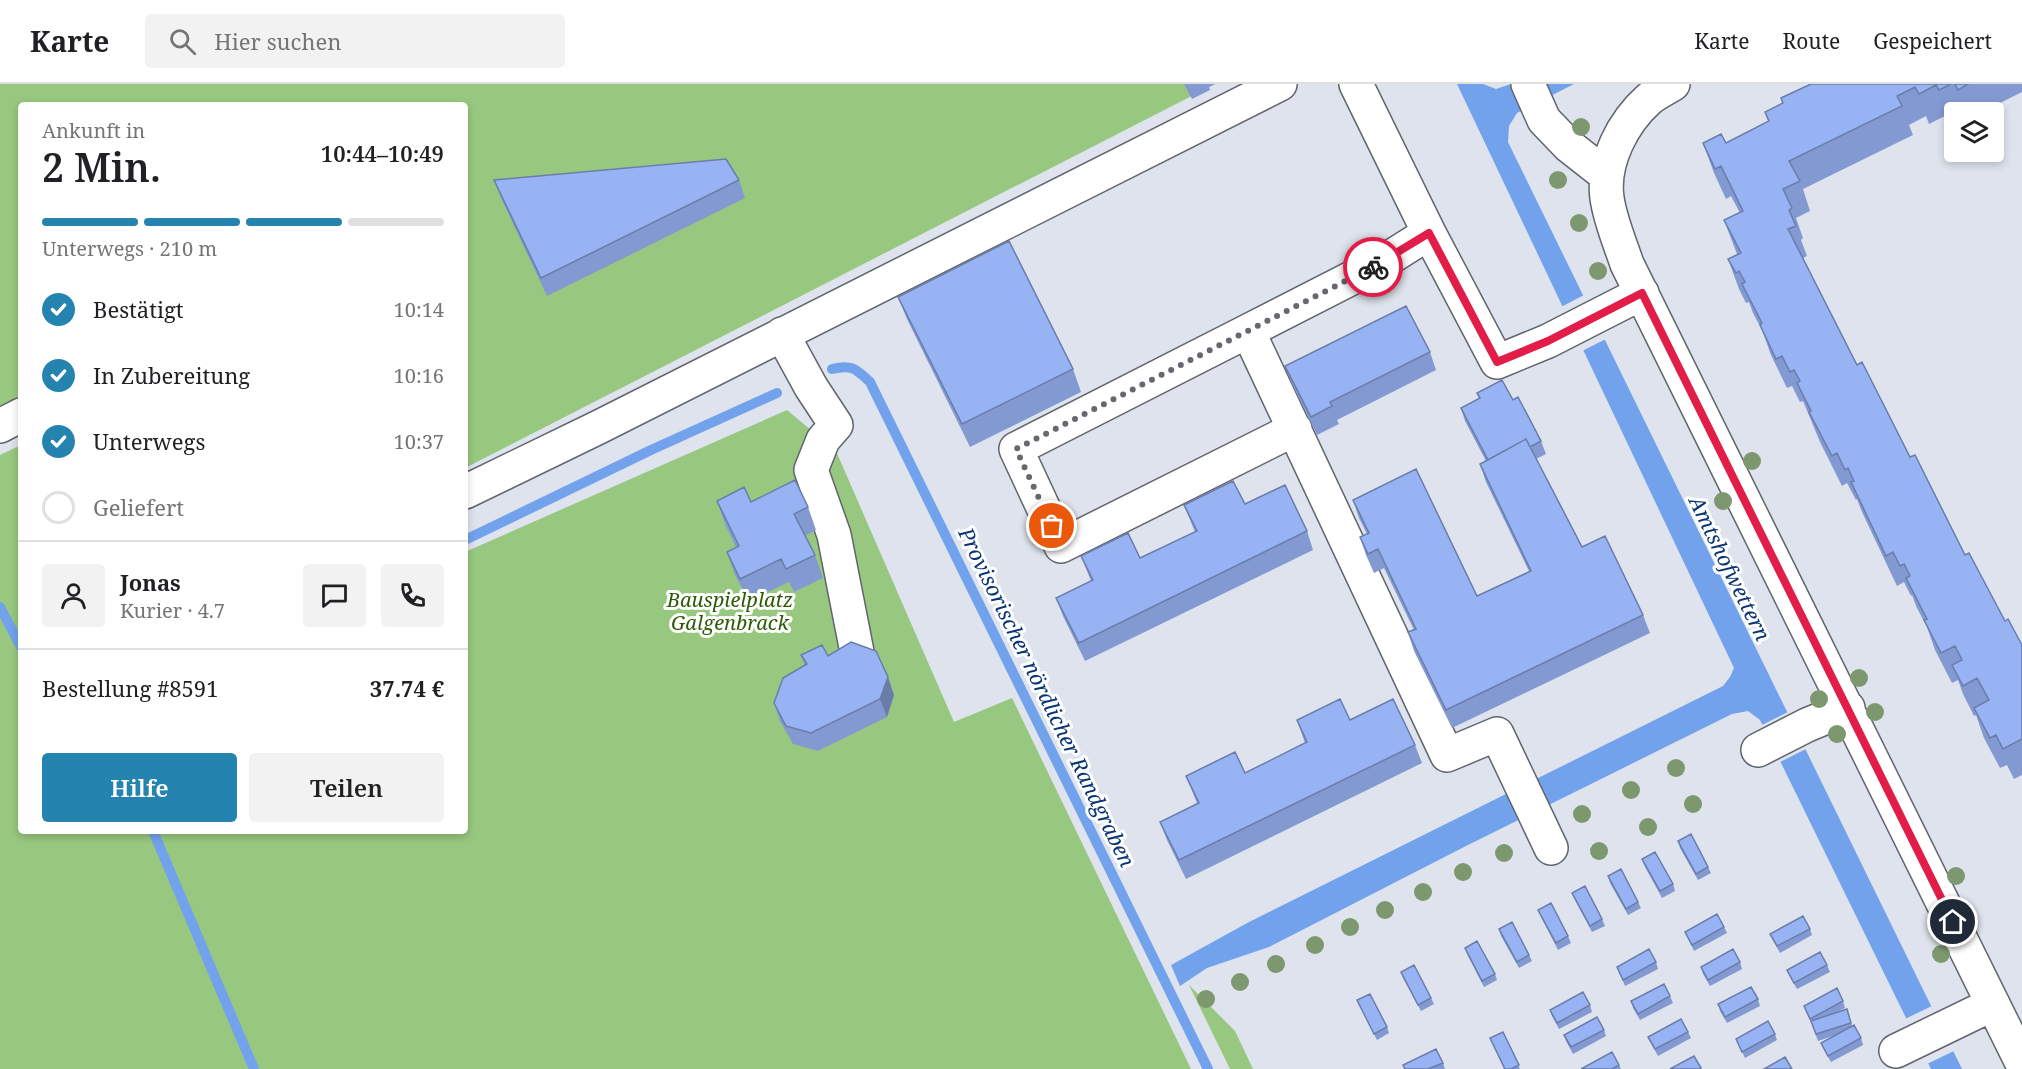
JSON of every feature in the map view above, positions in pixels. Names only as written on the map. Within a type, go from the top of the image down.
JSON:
[{"type":"street","points":[[468,491],[1280,84]]},
{"type":"street","points":[[1356,84],[1429,233],[1497,362],[1554,338],[1642,293]]},
{"type":"street","points":[[1528,84],[1544,120],[1569,146],[1606,176]]},
{"type":"street","points":[[1673,84],[1650,98],[1631,120],[1614,148],[1606,176],[1607,197],[1612,220],[1627,264],[2022,1063]]},
{"type":"street","points":[[1294,429],[1061,546],[1016,449],[1383,262],[1429,233]]},
{"type":"street","points":[[1248,331],[1447,755],[1497,734],[1546,838]]},
{"type":"street","points":[[782,334],[816,395],[836,425],[823,440],[811,470],[834,535],[857,652]]},
{"type":"street","points":[[0,426],[18,417]]},
{"type":"street","points":[[1758,750],[1807,725],[1848,708]]},
{"type":"street","points":[[1896,1051],[1993,1004]]},
{"type":"green space","points":[[0,84],[1215,84],[468,466],[468,102],[18,102],[18,405],[0,414]]},
{"type":"green space","name":"Bauspielplatz Galgenbrack","points":[[787,410],[836,451],[954,722],[1012,698],[1191,1069],[0,1069],[0,455],[18,446],[18,834],[468,834],[468,551]]},
{"type":"green space","points":[[1189,985],[1235,1031],[1253,1069],[1230,1069]]},
{"type":"water","points":[[1457,84],[1483,84],[1496,89],[1511,84],[1574,84],[1517,113],[1509,126],[1508,142],[1962,1069],[1931,1069],[1760,720],[1748,711],[1732,714],[1269,947],[1207,968],[1180,986],[1171,965],[1249,922],[1723,686],[1734,668]]},
{"type":"pier","points":[[1586,294],[1608,338],[1580,352],[1559,308]]},
{"type":"pier","points":[[1790,711],[1808,748],[1778,763],[1760,726]]},
{"type":"pier","points":[[1934,1005],[1956,1050],[1925,1065],[1903,1020]]},
{"type":"building","points":[[1811,84],[1951,84],[1939,90],[1936,85],[1919,94],[1915,87],[1897,96],[1902,106],[1789,161],[1800,181],[1783,189],[1792,208],[1789,210],[1796,226],[1788,229],[1857,365],[1862,362],[1910,457],[1915,455],[1965,555],[1969,553],[2005,621],[2008,619],[2022,645],[2022,739],[2003,749],[1996,735],[1990,738],[1974,708],[1989,700],[1977,678],[1963,686],[1952,665],[1962,660],[1955,646],[1941,653],[1906,578],[1910,576],[1904,564],[1900,566],[1893,552],[1886,556],[1851,482],[1854,481],[1848,468],[1845,470],[1837,453],[1832,456],[1809,412],[1811,411],[1797,383],[1800,381],[1794,370],[1790,372],[1782,356],[1776,359],[1760,325],[1762,323],[1742,284],[1745,282],[1739,271],[1736,273],[1728,259],[1741,253],[1724,220],[1743,211],[1721,166],[1715,169],[1703,143],[1721,134],[1726,143],[1769,121],[1765,112],[1783,103],[1781,98]]},
{"type":"building","points":[[1955,84],[1968,84],[1958,90]]},
{"type":"building","points":[[726,159],[739,180],[541,278],[494,180]]},
{"type":"building","points":[[1009,241],[1073,369],[962,424],[898,297]]},
{"type":"building","points":[[1406,306],[1430,352],[1330,402],[1332,406],[1311,417],[1285,366]]},
{"type":"building","points":[[1502,380],[1513,400],[1518,397],[1541,441],[1530,447],[1526,439],[1488,460],[1461,408],[1480,398],[1477,393]]},
{"type":"building","points":[[1526,439],[1582,547],[1605,536],[1643,615],[1446,710],[1408,632],[1416,629],[1378,549],[1368,554],[1360,537],[1369,533],[1353,500],[1416,469],[1477,596],[1531,571],[1480,464]]},
{"type":"building","points":[[795,480],[808,507],[794,514],[815,555],[786,569],[781,559],[740,579],[727,552],[739,546],[717,501],[744,487],[751,502]]},
{"type":"building","points":[[1233,481],[1245,504],[1285,485],[1307,531],[1079,643],[1056,598],[1093,580],[1081,556],[1128,533],[1140,558],[1197,531],[1184,505]]},
{"type":"building","points":[[851,642],[876,651],[888,677],[880,699],[811,733],[786,726],[774,703],[783,678],[807,664],[801,655],[822,645],[828,656]]},
{"type":"building","points":[[1340,699],[1350,720],[1393,699],[1415,745],[1179,860],[1160,822],[1199,803],[1186,776],[1235,752],[1245,773],[1307,742],[1297,720]]},
{"type":"building","points":[[1691,834],[1708,867],[1696,874],[1678,841]]},
{"type":"building","points":[[1655,852],[1673,884],[1660,891],[1642,859]]},
{"type":"building","points":[[1621,869],[1638,902],[1626,909],[1608,876]]},
{"type":"building","points":[[1585,886],[1602,919],[1590,926],[1572,893]]},
{"type":"building","points":[[1551,903],[1568,936],[1556,943],[1538,910]]},
{"type":"building","points":[[1717,914],[1724,927],[1692,945],[1685,932]]},
{"type":"building","points":[[1803,916],[1810,929],[1777,946],[1770,934]]},
{"type":"building","points":[[1512,922],[1529,955],[1517,962],[1499,929]]},
{"type":"building","points":[[1477,941],[1495,974],[1482,981],[1465,948]]},
{"type":"building","points":[[1649,949],[1656,962],[1623,980],[1617,967]]},
{"type":"building","points":[[1733,949],[1740,962],[1708,980],[1701,967]]},
{"type":"building","points":[[1820,952],[1827,965],[1794,983],[1787,970]]},
{"type":"building","points":[[1414,965],[1431,998],[1418,1005],[1401,972]]},
{"type":"building","points":[[1664,984],[1670,996],[1638,1014],[1631,1001]]},
{"type":"building","points":[[1751,987],[1758,999],[1725,1017],[1718,1004]]},
{"type":"building","points":[[1837,988],[1843,1001],[1810,1019],[1804,1006]]},
{"type":"building","points":[[1583,992],[1590,1005],[1557,1023],[1550,1010]]},
{"type":"building","points":[[1370,994],[1387,1027],[1374,1034],[1357,1000]]},
{"type":"building","points":[[1847,1009],[1851,1023],[1816,1034],[1811,1021]]},
{"type":"building","points":[[1597,1017],[1604,1030],[1571,1047],[1564,1035]]},
{"type":"building","points":[[1681,1019],[1688,1032],[1655,1049],[1648,1037]]},
{"type":"building","points":[[1768,1021],[1775,1034],[1742,1052],[1736,1039]]},
{"type":"building","points":[[1854,1025],[1861,1038],[1828,1056],[1821,1043]]},
{"type":"building","points":[[1503,1032],[1519,1065],[1511,1069],[1505,1069],[1490,1038]]},
{"type":"building","points":[[1436,1049],[1443,1063],[1428,1069],[1405,1069],[1403,1065]]},
{"type":"building","points":[[1612,1052],[1619,1065],[1612,1069],[1581,1069]]},
{"type":"building","points":[[1694,1056],[1700,1069],[1670,1069]]},
{"type":"building","points":[[1785,1057],[1792,1069],[1764,1069]]},
{"type":"waterway","name":"Provisorischer nördlicher Randgraben","points":[[832,369],[849,367],[870,382],[1208,1069]]},
{"type":"waterway","name":"Provisorischer nördlicher Randgraben","points":[[468,539],[651,450],[777,393]]},
{"type":"waterway","name":"Provisorischer nördlicher Randgraben","points":[[0,607],[18,641]]},
{"type":"waterway","points":[[154,834],[254,1069]]},
{"type":"way so far","points":[[1052,526],[1016,449],[1373,267]]},
{"type":"route","points":[[1373,267],[1429,233],[1497,362],[1548,341],[1642,293],[1953,922]]},
{"type":"water label","name":"Amtshofwettern","points":[[1730,568]]}]
